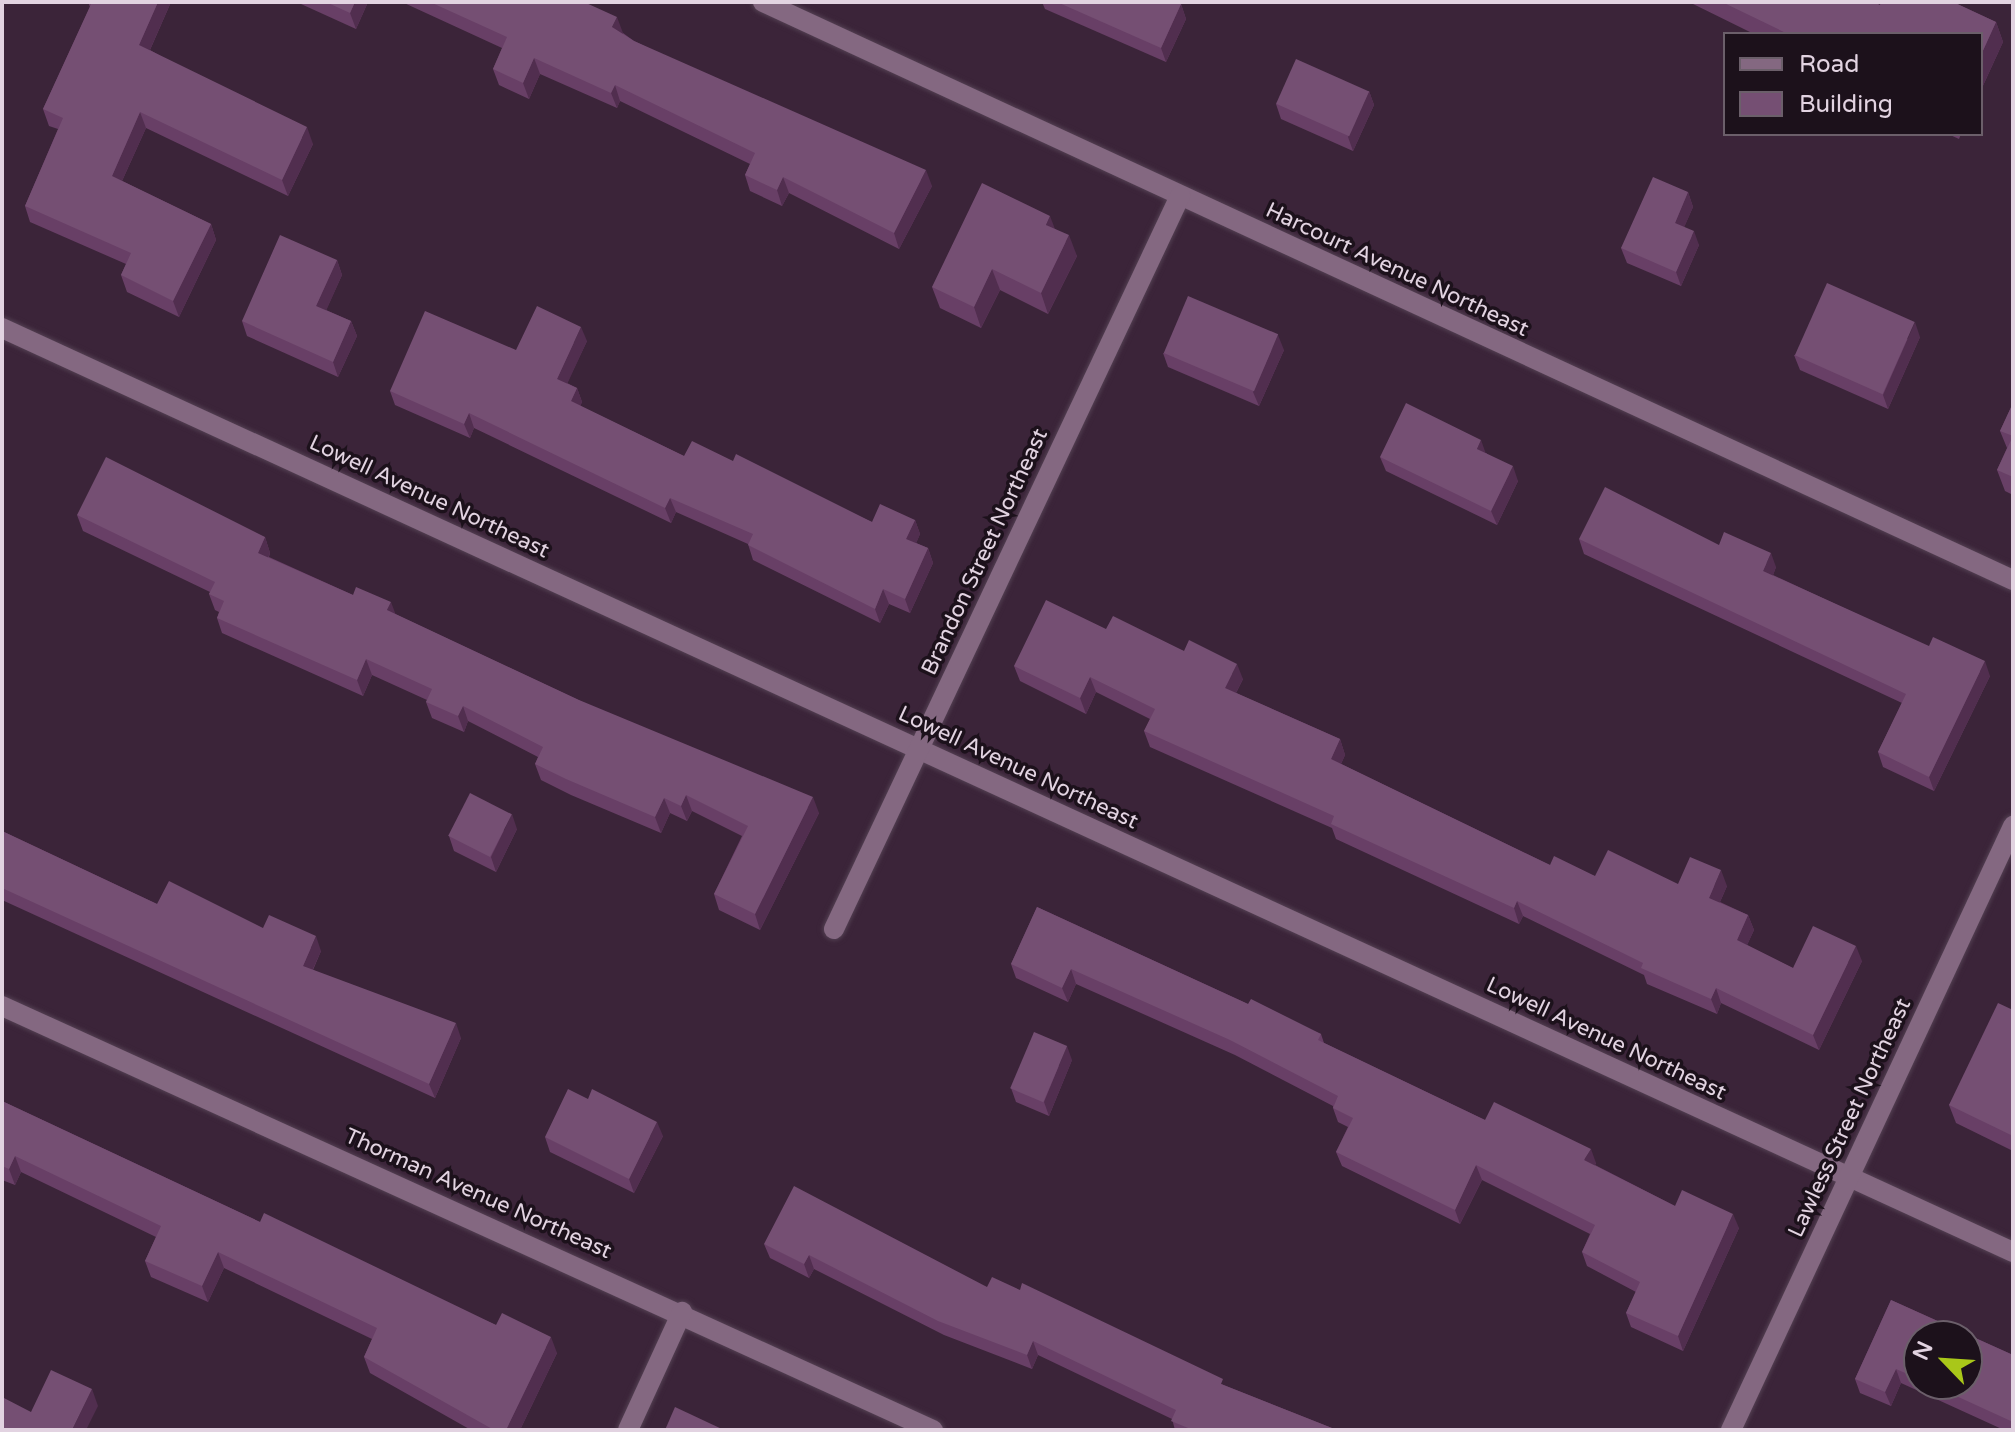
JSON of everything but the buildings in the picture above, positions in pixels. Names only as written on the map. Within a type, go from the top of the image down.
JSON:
[{"type":"street","name":"Harcourt Avenue Northeast","points":[[763,2],[2013,580]]},
{"type":"street","name":"Brandon Street Northeast","points":[[834,929],[1180,196]]},
{"type":"street","name":"Lowell Avenue Northeast","points":[[2,328],[2013,1252]]},
{"type":"street","name":"Lawless Street Northeast","points":[[1731,1430],[2013,826]]},
{"type":"street","name":"Thorman Avenue Northeast","points":[[2,1006],[682,1312],[933,1430]]},
{"type":"street","points":[[628,1430],[682,1312]]}]
